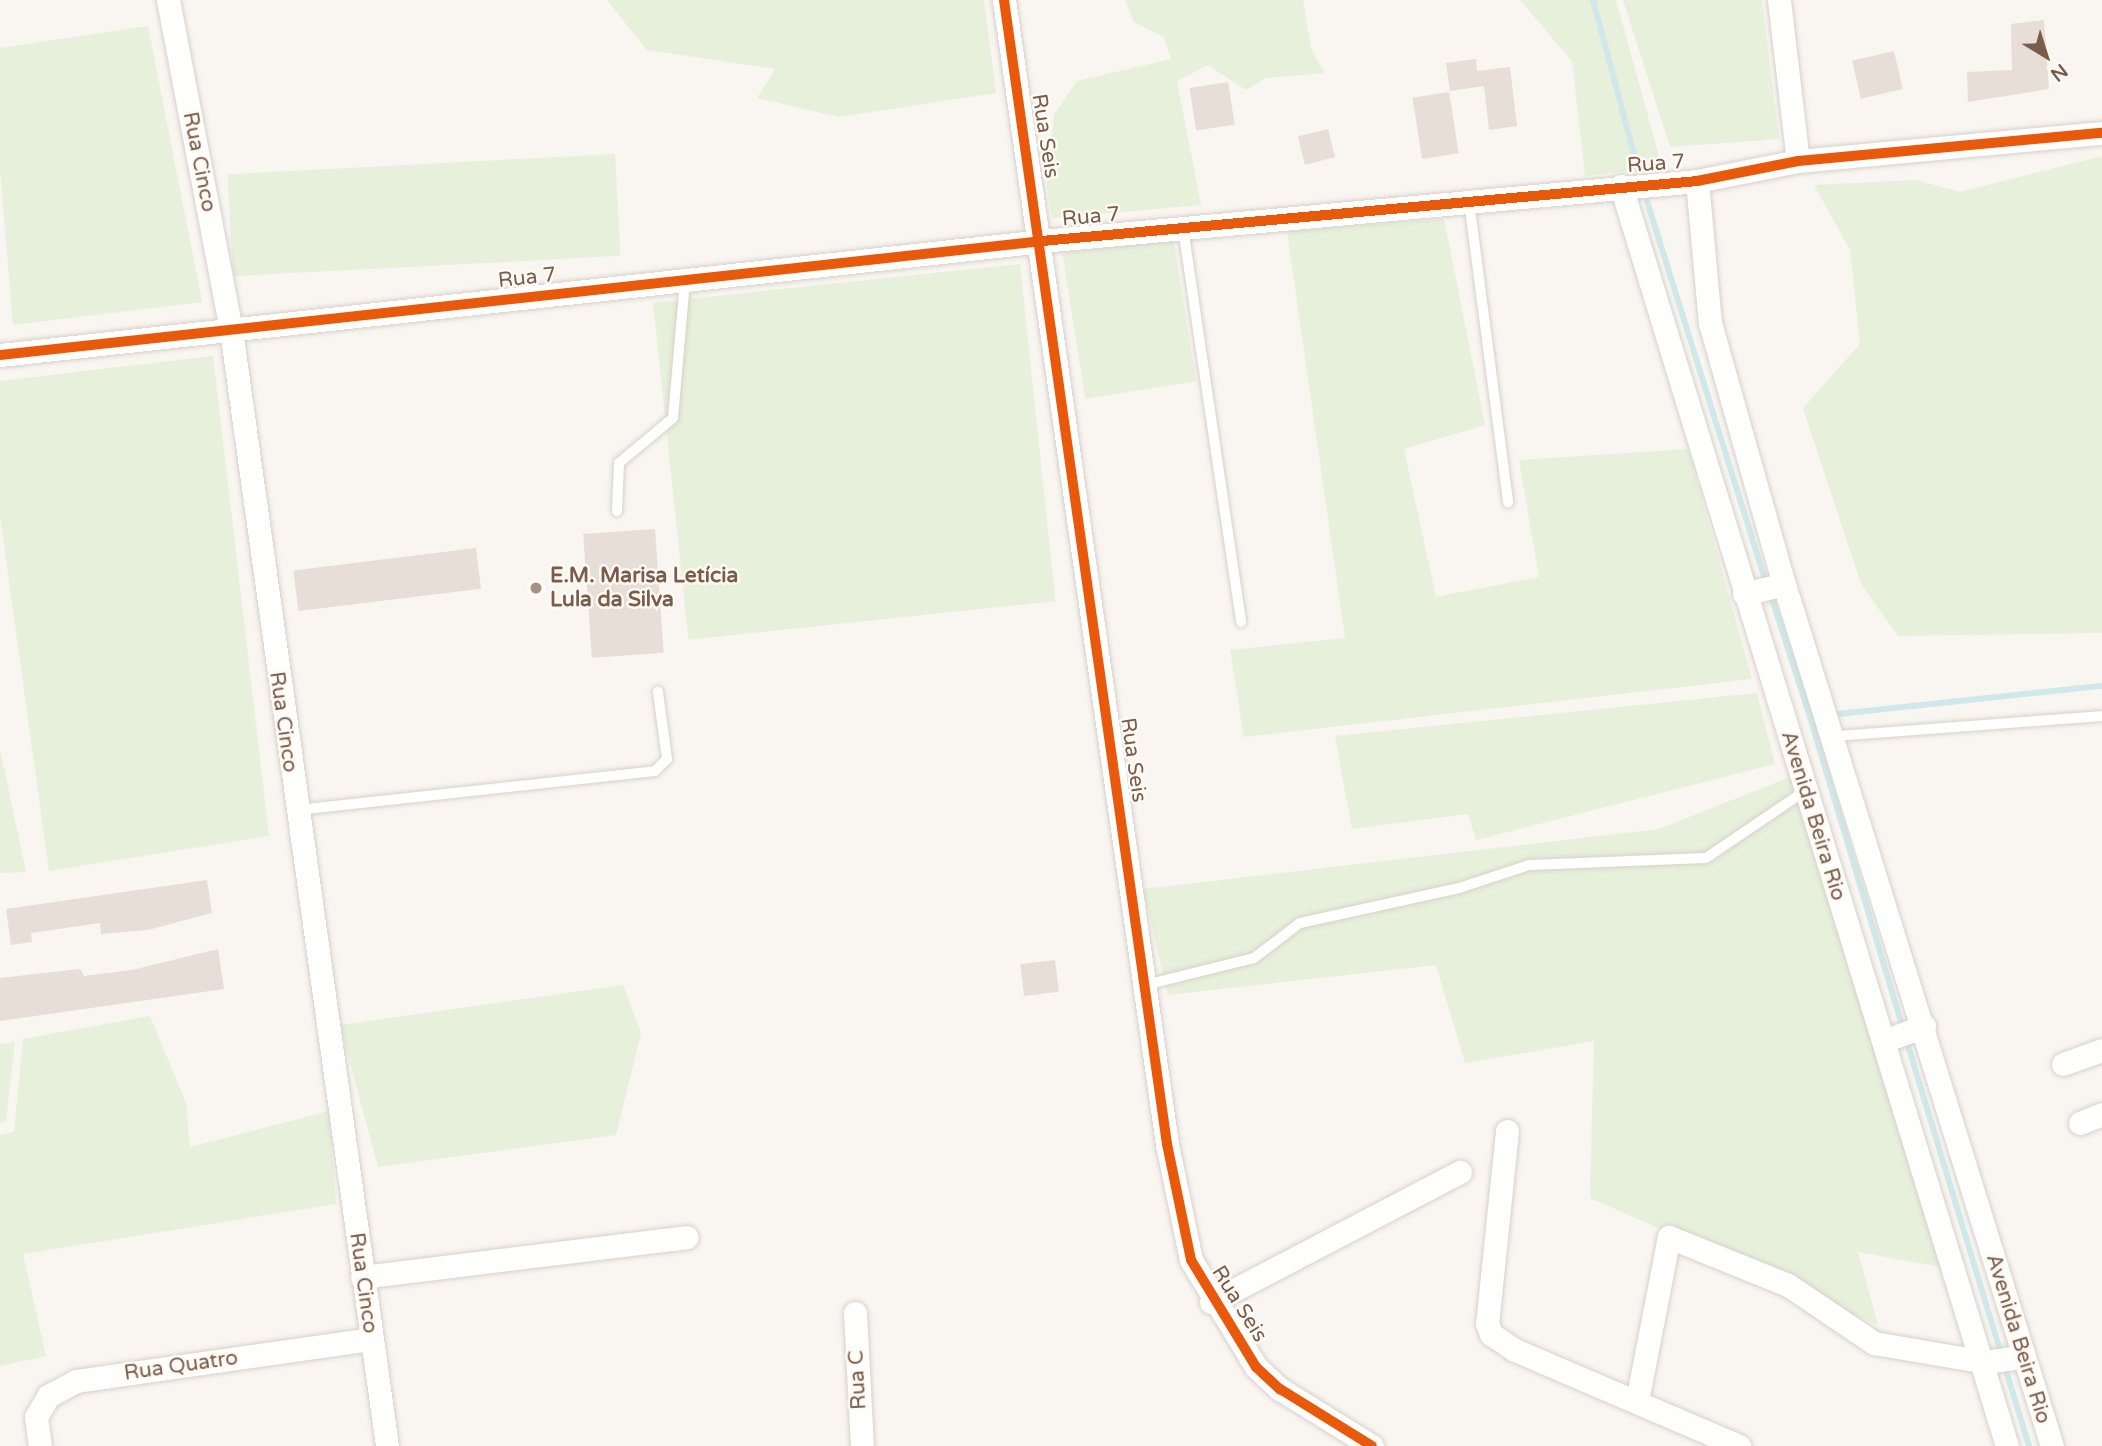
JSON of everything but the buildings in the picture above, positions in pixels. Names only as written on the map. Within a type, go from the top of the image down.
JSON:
[{"type":"street","name":"Rua Cinco","points":[[169,0],[230,330],[294,810],[387,1446]]},
{"type":"street","name":"Rua Seis","points":[[1004,0],[1042,241],[1145,985],[1186,1235],[1211,1302],[1256,1367],[1280,1389],[1372,1446]]},
{"type":"street","points":[[1779,0],[1798,161]]},
{"type":"street","name":"Rua 7","points":[[0,355],[1042,241],[1698,181],[1798,161],[2102,132]]},
{"type":"street","name":"Avenida Beira Rio","points":[[1698,181],[1710,323],[1805,790],[1904,1033],[2003,1360],[2007,1446]]},
{"type":"street","name":"Avenida Beira Rio","points":[[1621,186],[1766,588],[1832,722],[1904,1033],[2003,1360],[2052,1446]]},
{"type":"street","points":[[2063,1064],[2102,1050]]},
{"type":"street","points":[[2080,1123],[2102,1114]]},
{"type":"street","points":[[1507,1131],[1486,1323],[1491,1334],[1515,1350],[1739,1446]]},
{"type":"street","points":[[1211,1302],[1460,1172]]},
{"type":"street","points":[[362,1277],[687,1237]]},
{"type":"street","points":[[1637,1401],[1669,1237],[1788,1284],[1874,1343],[2003,1360]]},
{"type":"street","name":"Rua C","points":[[855,1313],[862,1446]]},
{"type":"street","name":"Rua Quatro","points":[[40,1446],[36,1417],[48,1396],[76,1381],[371,1339]]},
{"type":"lane","points":[[1469,201],[1508,502]]},
{"type":"lane","points":[[1183,228],[1241,622]]},
{"type":"lane","points":[[617,511],[619,463],[673,418],[685,280]]},
{"type":"lane","points":[[294,810],[655,771],[667,758],[657,692]]},
{"type":"lane","points":[[1832,722],[2101,716]]},
{"type":"lane","points":[[1145,985],[1254,958],[1300,923],[1459,888],[1529,865],[1706,858],[1805,790]]},
{"type":"green space","points":[[607,0],[984,0],[996,93],[839,117],[757,98],[775,69],[647,50]]},
{"type":"green space","points":[[1125,0],[1303,0],[1311,49],[1325,73],[1266,78],[1246,90],[1208,65],[1177,81],[1201,205],[1052,218],[1047,185],[1054,115],[1077,81],[1171,59],[1164,37],[1134,22]]},
{"type":"green space","points":[[1520,0],[1616,0],[1662,167],[1585,176],[1572,61]]},
{"type":"green space","points":[[1623,0],[1762,0],[1779,139],[1670,147]]},
{"type":"green space","points":[[148,26],[202,302],[13,325],[0,169],[0,48]]},
{"type":"green space","points":[[615,154],[620,256],[233,276],[228,174]]},
{"type":"green space","points":[[2102,156],[2102,633],[1898,636],[1861,584],[1803,408],[1860,344],[1850,250],[1814,185],[1916,180],[1960,192]]},
{"type":"green space","points":[[1444,219],[1485,425],[1404,449],[1436,597],[1539,577],[1519,460],[1688,449],[1752,679],[1244,737],[1230,650],[1345,638],[1287,231]]},
{"type":"green space","points":[[1173,236],[1196,381],[1085,399],[1062,254]]},
{"type":"green space","points":[[1020,264],[1055,601],[688,640],[653,303]]},
{"type":"green space","points":[[213,356],[269,836],[49,871],[0,516],[0,381]]},
{"type":"green space","points":[[1757,693],[1775,764],[1476,840],[1468,814],[1352,829],[1335,736]]},
{"type":"green space","points":[[0,749],[26,872],[0,873]]},
{"type":"green space","points":[[1790,777],[1945,1268],[1858,1252],[1878,1325],[1590,1198],[1594,1041],[1465,1063],[1436,965],[1168,995],[1143,889],[1659,829]]},
{"type":"green space","points":[[623,985],[641,1033],[616,1135],[378,1167],[340,1025]]},
{"type":"green space","points":[[150,1016],[186,1103],[190,1147],[329,1111],[336,1204],[23,1254],[46,1356],[0,1366],[0,1135],[14,1132],[23,1039]]},
{"type":"green space","points":[[15,1042],[6,1121],[0,1123],[0,1044]]},
{"type":"waterway","points":[[1593,0],[1638,169]]},
{"type":"waterway","points":[[1647,201],[1766,582]]},
{"type":"waterway","points":[[1770,593],[1810,717],[2102,686]]},
{"type":"waterway","points":[[1810,717],[1903,1029]]},
{"type":"waterway","points":[[1906,1039],[2001,1354]]},
{"type":"waterway","points":[[2004,1364],[2029,1446]]},
{"type":"cycle path","points":[[1004,0],[1167,1144],[1191,1260],[1256,1367],[1280,1389],[1372,1446]]},
{"type":"cycle path","points":[[0,355],[1042,241],[1697,181],[1798,161],[2102,133]]},
{"type":"place","name":"E.M. Marisa Letícia Lula da Silva","points":[[536,588]]}]
